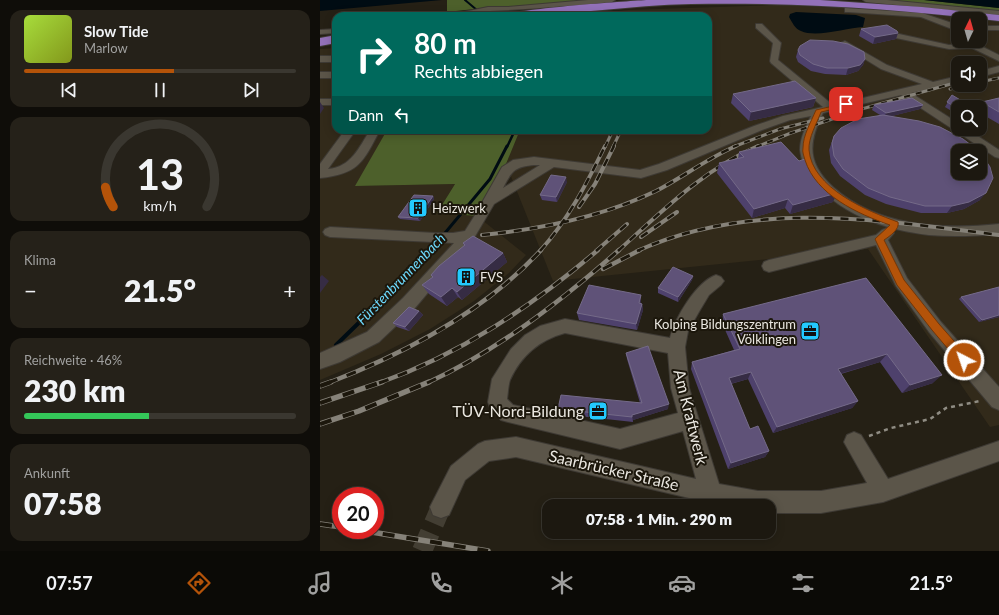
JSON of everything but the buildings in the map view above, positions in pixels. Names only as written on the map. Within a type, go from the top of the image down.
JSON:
[{"type":"highway","points":[[550,12],[630,4],[735,0],[871,5],[999,19]]},
{"type":"highway","points":[[585,12],[657,6],[781,4],[870,7],[999,19]]},
{"type":"highway","points":[[320,37],[332,36]]},
{"type":"highway","points":[[320,41],[332,40]]},
{"type":"street","points":[[473,12],[612,0]]},
{"type":"street","points":[[866,0],[999,13]]},
{"type":"street","points":[[848,10],[922,15],[951,28]]},
{"type":"street","points":[[933,25],[942,30],[951,30]]},
{"type":"street","points":[[759,26],[777,43],[774,61],[831,108]]},
{"type":"street","points":[[987,28],[999,28]]},
{"type":"street","points":[[320,32],[332,31]]},
{"type":"street","points":[[899,36],[951,48]]},
{"type":"street","points":[[845,43],[884,67],[932,85]]},
{"type":"street","points":[[979,48],[999,58]]},
{"type":"street","points":[[320,52],[332,52]]},
{"type":"street","points":[[320,60],[332,59]]},
{"type":"street","points":[[320,67],[332,66]]},
{"type":"street","points":[[987,72],[999,69]]},
{"type":"street","points":[[320,75],[332,75]]},
{"type":"street","points":[[320,361],[334,356],[373,337],[409,303],[469,235],[481,217],[506,170],[517,163],[534,162],[640,174],[663,167],[758,128],[787,118],[951,81]]},
{"type":"street","points":[[903,92],[951,123]]},
{"type":"street","points":[[320,102],[332,102]]},
{"type":"street","points":[[819,110],[809,136],[806,150],[807,160],[816,176],[828,189],[841,199],[875,217],[895,224],[950,232],[999,229]]},
{"type":"street","points":[[320,173],[348,134]]},
{"type":"street","points":[[320,173],[341,172],[351,166],[356,161],[373,134]]},
{"type":"street","points":[[971,136],[999,154]]},
{"type":"street","points":[[490,201],[550,164]]},
{"type":"street","points":[[769,266],[880,239],[889,232],[895,224]]},
{"type":"street","points":[[330,232],[435,238],[453,238],[469,235]]},
{"type":"street","points":[[880,239],[901,282],[935,327],[998,399]]},
{"type":"street","name":"Am Kraftwerk","points":[[711,494],[680,388],[676,347],[680,330],[694,305],[704,291],[716,282]]},
{"type":"street","points":[[676,347],[565,326],[546,331],[531,340],[517,354],[501,379],[496,402],[508,413],[620,439],[690,419]]},
{"type":"street","points":[[854,442],[883,491]]},
{"type":"street","name":"Saarbrücker Straße","points":[[441,507],[458,473],[485,451],[516,447],[711,494],[758,502],[821,502],[883,491],[999,451]]},
{"type":"path","points":[[854,442],[891,428],[930,419],[946,408],[998,399]]},
{"type":"shaded area","points":[[320,0],[442,0],[320,11]]},
{"type":"shaded area","points":[[924,0],[999,0],[999,8]]},
{"type":"shaded area","points":[[777,5],[885,10],[951,17],[951,48],[987,48],[987,21],[999,22],[999,425],[990,427],[868,249],[553,281],[506,164],[518,134],[712,134],[712,12],[608,12]]},
{"type":"shaded area","points":[[796,12],[856,15],[865,18],[863,27],[823,33],[807,33],[797,29],[789,17],[790,14]]},
{"type":"shaded area","points":[[332,48],[332,134],[385,134],[356,186],[455,184],[437,213],[477,216],[526,255],[509,273],[474,301],[430,329],[381,354],[320,380],[320,49]]},
{"type":"green space","points":[[447,0],[595,0],[447,12]]},
{"type":"green space","points":[[881,0],[924,0],[999,8],[999,13]]},
{"type":"green space","points":[[385,134],[518,134],[506,164],[477,216],[437,213],[455,184],[355,186]]},
{"type":"waterway","name":"Fürstenbrunnenbach","points":[[465,0],[479,12]]},
{"type":"waterway","name":"Fürstenbrunnenbach","points":[[507,147],[513,134]]},
{"type":"waterway","name":"Fürstenbrunnenbach","points":[[430,251],[490,179],[507,146]]},
{"type":"waterway","name":"Fürstenbrunnenbach","points":[[336,345],[410,273],[430,250]]},
{"type":"tunnel","points":[[422,551],[441,507]]},
{"type":"railway","points":[[987,81],[999,78]]},
{"type":"railway","points":[[858,110],[951,84]]},
{"type":"railway","points":[[756,147],[791,133],[862,109]]},
{"type":"railway","points":[[733,147],[780,129],[823,118]]},
{"type":"railway","points":[[605,147],[611,134]]},
{"type":"railway","points":[[613,147],[619,134]]},
{"type":"railway","points":[[563,222],[584,187],[605,146]]},
{"type":"railway","points":[[579,207],[595,184],[614,146]]},
{"type":"railway","points":[[563,222],[593,215],[656,191],[715,156],[736,146]]},
{"type":"railway","points":[[618,251],[684,192],[701,179],[719,167],[756,147]]},
{"type":"railway","points":[[641,237],[677,212]]},
{"type":"railway","points":[[637,251],[681,235],[725,224],[771,219],[816,218],[862,220],[999,235]]},
{"type":"railway","points":[[482,235],[527,229],[563,222]]},
{"type":"railway","points":[[540,251],[563,222]]},
{"type":"railway","points":[[596,251],[627,224]]},
{"type":"railway","points":[[379,383],[439,358],[494,327],[573,271],[598,250]]},
{"type":"railway","points":[[429,382],[478,356],[528,324],[619,250]]},
{"type":"railway","points":[[603,269],[640,250]]},
{"type":"railway","points":[[328,383],[386,358],[415,344],[442,328],[495,293],[540,251]]},
{"type":"railway","points":[[320,386],[331,382]]},
{"type":"railway","points":[[320,403],[382,382]]},
{"type":"railway","points":[[320,424],[359,411],[429,382]]},
{"type":"railway","points":[[320,524],[332,526]]},
{"type":"railway","points":[[384,534],[488,551]]},
{"type":"place","name":"Heizwerk","points":[[418,208]]},
{"type":"place","name":"FVS","points":[[466,277]]},
{"type":"place","name":"Kolping Bildungszentrum Völklingen","points":[[810,331]]},
{"type":"place","name":"TÜV-Nord-Bildung","points":[[598,411]]},
{"type":"route","points":[[846,104],[819,110],[807,142],[807,160],[816,176],[828,189],[841,199],[875,217],[895,224],[889,232],[880,239],[901,282],[935,327],[964,360]]}]
